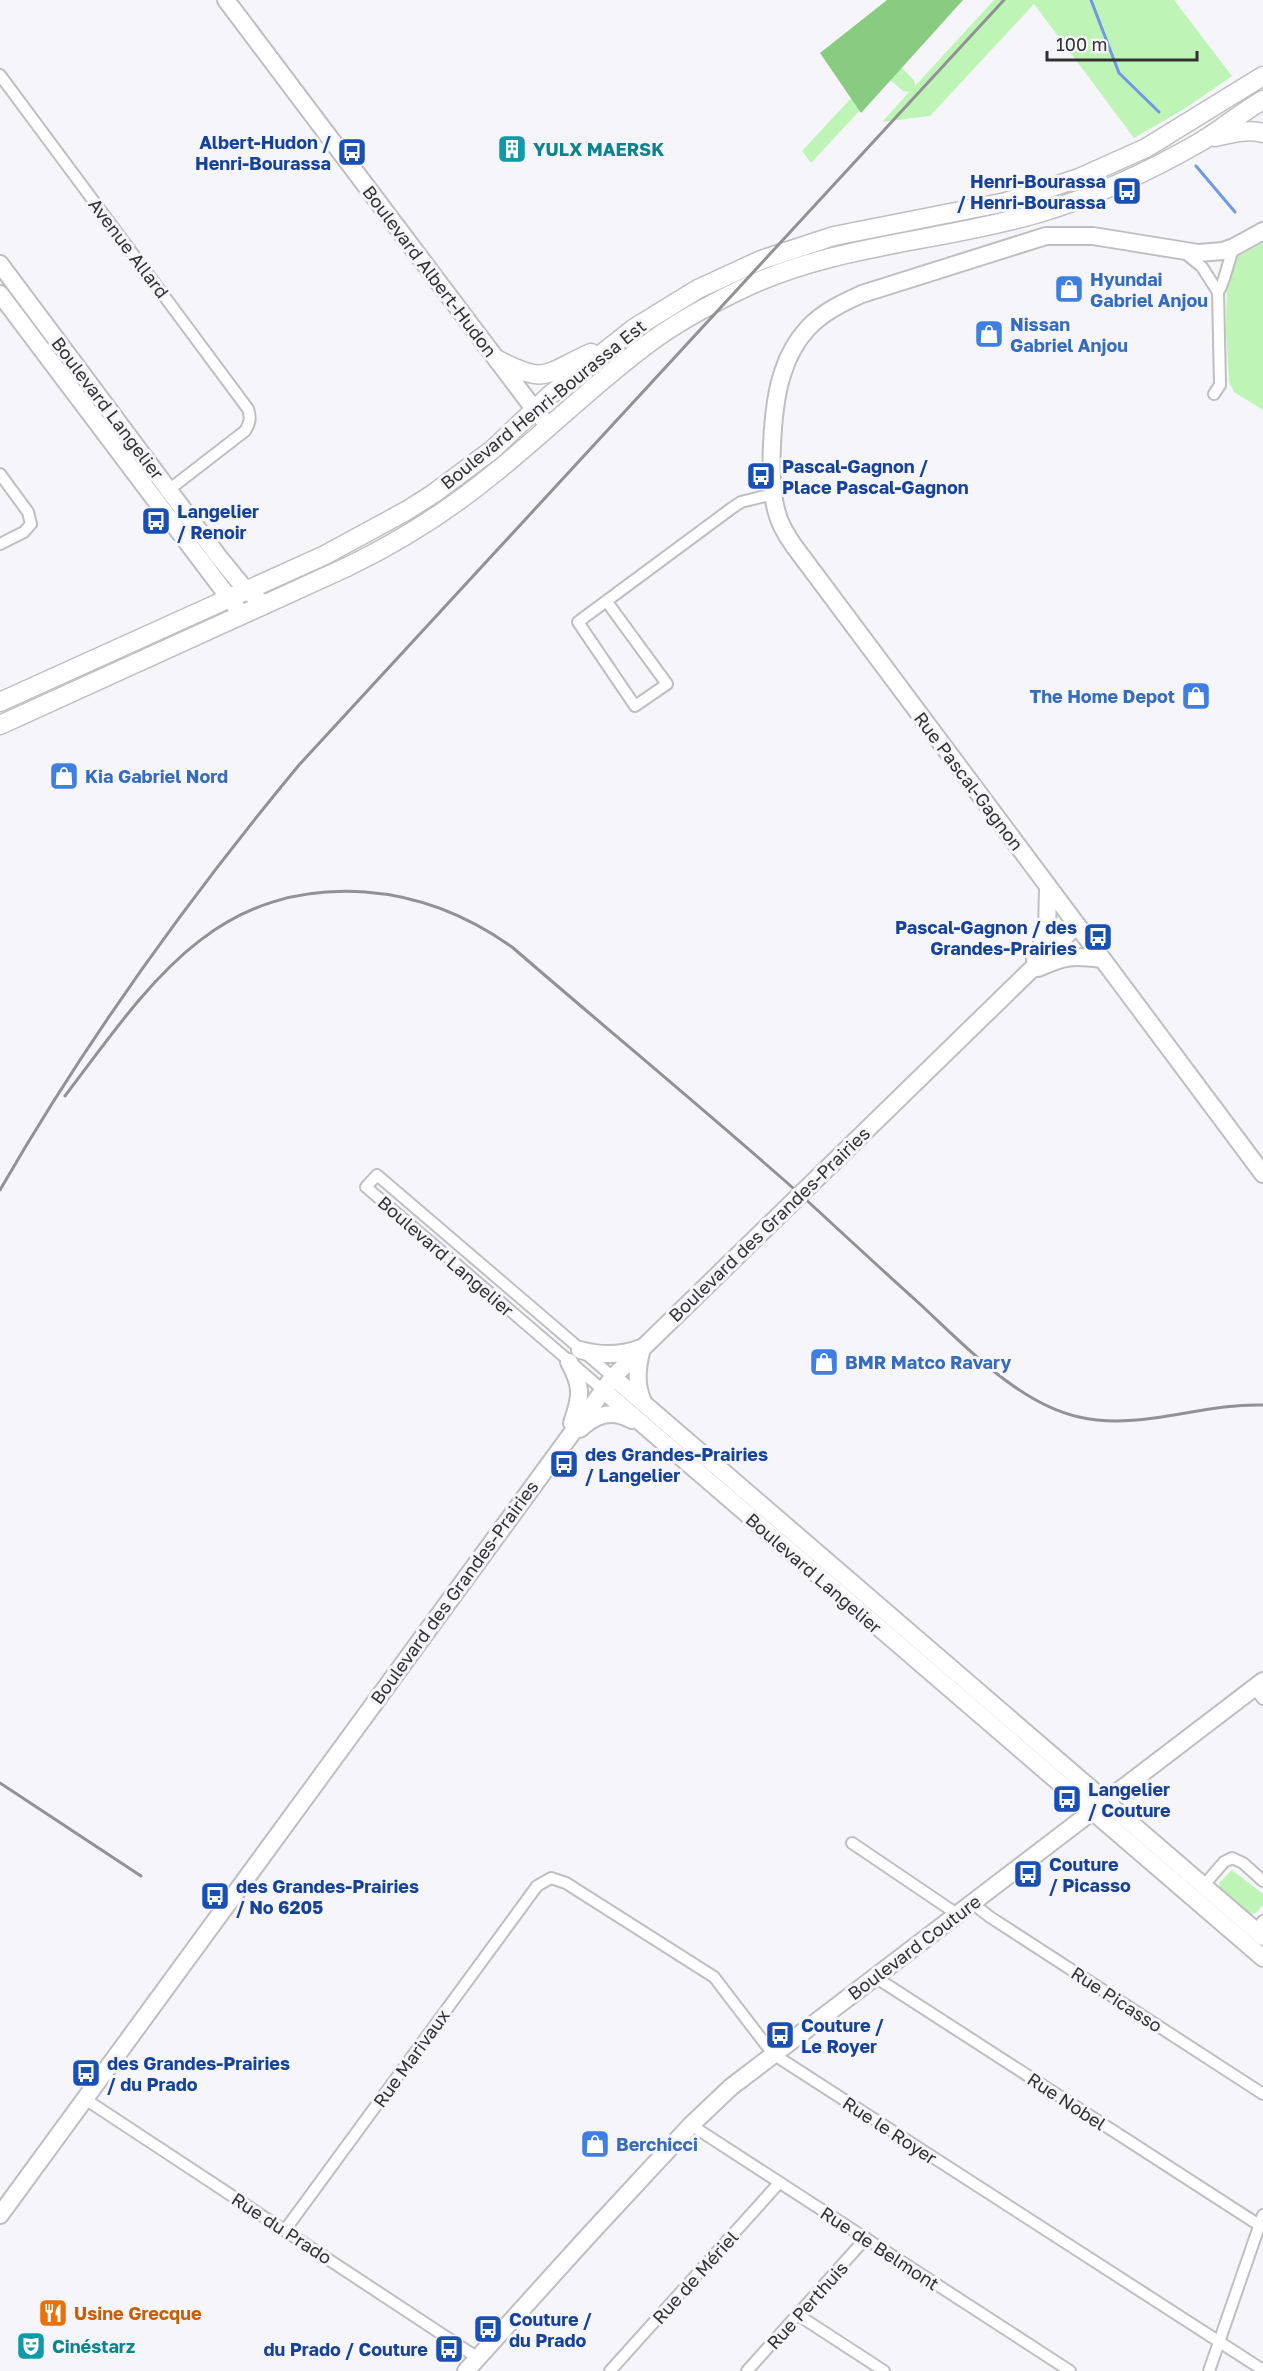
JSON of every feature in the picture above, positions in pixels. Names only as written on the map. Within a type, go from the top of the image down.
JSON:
[{"type":"main road","name":"Boulevard Albert-Hudon","points":[[226,0],[549,426]]},
{"type":"main road","name":"Boulevard Henri-Bourassa Est","points":[[0,702],[227,597],[324,555],[406,511],[492,450],[534,409],[607,349],[664,309],[698,289],[761,260],[834,236],[1006,202],[1098,171],[1196,120],[1263,76]]},
{"type":"main road","name":"Boulevard Henri-Bourassa Est","points":[[0,725],[366,558],[418,529],[497,471],[652,341],[741,289],[805,265],[845,254],[990,226],[1043,212],[1131,179],[1205,139],[1263,100]]},
{"type":"main road","points":[[1205,139],[1254,130],[1263,133]]},
{"type":"main road","points":[[1184,252],[1211,252],[1234,247],[1263,231]]},
{"type":"main road","name":"Rue Pascal-Gagnon","points":[[1184,252],[1093,236],[1061,235],[1033,239],[862,294],[836,305],[807,329],[789,356],[782,373],[776,408],[771,478],[778,516],[794,546],[1263,1174]]},
{"type":"main road","name":"Boulevard Langelier","points":[[0,264],[245,589],[265,605]]},
{"type":"main road","name":"Boulevard Langelier","points":[[0,294],[242,615]]},
{"type":"main road","points":[[498,360],[523,373],[540,376],[592,353],[607,349]]},
{"type":"main road","points":[[1029,972],[1047,933],[1048,887]]},
{"type":"main road","name":"Boulevard des Grandes-Prairies","points":[[0,2215],[608,1384],[642,1348],[1077,925]]},
{"type":"main road","points":[[1029,972],[1064,957],[1102,958]]},
{"type":"main road","points":[[563,1443],[573,1422],[581,1390],[575,1356],[593,1353],[627,1353],[642,1348]]},
{"type":"main road","points":[[642,1348],[637,1368],[638,1390],[644,1404]]},
{"type":"main road","name":"Boulevard Langelier","points":[[608,1384],[644,1404],[1204,1885],[1260,1929]]},
{"type":"main road","name":"Boulevard Langelier","points":[[608,1384],[650,1430],[1263,1958]]},
{"type":"main road","points":[[563,1443],[586,1424],[605,1413],[627,1417],[650,1430]]},
{"type":"main road","name":"Boulevard Couture","points":[[466,2371],[691,2125],[731,2087],[1106,1801],[1260,1689]]},
{"type":"street","name":"Avenue Allard","points":[[0,75],[244,402],[250,417],[249,425],[245,430],[169,490]]},
{"type":"street","points":[[1218,292],[1222,287],[1226,265],[1234,247]]},
{"type":"street","points":[[1184,252],[1202,267],[1218,292],[1220,385],[1214,394]]},
{"type":"street","points":[[0,474],[28,512],[31,524],[24,532],[0,544]]},
{"type":"street","points":[[155,500],[169,490]]},
{"type":"street","points":[[607,602],[667,684],[635,706],[578,622],[741,502],[773,494]]},
{"type":"street","name":"Boulevard Langelier","points":[[377,1175],[608,1384],[575,1356],[366,1187],[377,1175]]},
{"type":"street","points":[[852,1843],[957,1914]]},
{"type":"street","points":[[1204,1885],[1224,1862],[1232,1858],[1243,1863],[1263,1881]]},
{"type":"street","name":"Rue le Royer","points":[[537,1886],[550,1878],[566,1883],[714,1977],[773,2054],[1263,2370]]},
{"type":"street","name":"Rue Marivaux","points":[[285,2230],[537,1886]]},
{"type":"street","name":"Rue Picasso","points":[[972,1903],[990,1917],[1263,2094]]},
{"type":"street","name":"Rue Nobel","points":[[875,1977],[1261,2220]]},
{"type":"street","name":"Rue du Prado","points":[[85,2098],[478,2358]]},
{"type":"street","name":"Rue de Belmont","points":[[691,2125],[1070,2371]]},
{"type":"street","name":"Rue de Mériel","points":[[610,2371],[779,2183]]},
{"type":"street","points":[[1209,2371],[1261,2220]]},
{"type":"street","name":"Rue Perthuis","points":[[747,2371],[866,2238]]},
{"type":"street","points":[[798,2315],[884,2371]]},
{"type":"green space","points":[[887,0],[963,0],[861,113],[820,53]]},
{"type":"green space","points":[[942,0],[901,67],[914,80],[915,86],[994,0],[1174,0],[1232,76],[1184,109],[1134,138],[1034,4],[930,116],[882,122],[909,92],[903,91],[889,79],[811,163],[802,151]]},
{"type":"green space","points":[[1263,243],[1263,410],[1234,392],[1229,382],[1226,331],[1227,274],[1233,259]]},
{"type":"green space","points":[[1232,1870],[1263,1894],[1263,1905],[1256,1913],[1251,1914],[1220,1888],[1219,1883]]},
{"type":"waterway","points":[[1091,0],[1119,73],[1159,112]]},
{"type":"waterway","points":[[1196,166],[1235,212]]},
{"type":"railway","points":[[0,1190],[68,1079],[140,971],[299,765],[1004,0]]},
{"type":"railway","points":[[65,1096],[125,1017],[156,981],[188,950],[224,924],[265,904],[312,893],[365,892],[405,898],[442,909],[478,925],[512,947],[801,1195],[974,1355],[1035,1400],[1079,1417],[1125,1421],[1217,1408],[1263,1405]]},
{"type":"railway","points":[[0,1783],[141,1876]]},
{"type":"place","name":"YULX MAERSK","points":[[512,149]]},
{"type":"place","name":"Albert-Hudon / Henri-Bourassa","points":[[352,152]]},
{"type":"place","name":"Henri-Bourassa / Henri-Bourassa","points":[[1127,191]]},
{"type":"place","name":"Hyundai Gabriel Anjou","points":[[1069,289]]},
{"type":"place","name":"Nissan Gabriel Anjou","points":[[989,334]]},
{"type":"place","name":"Pascal-Gagnon / Place Pascal-Gagnon","points":[[761,476]]},
{"type":"place","name":"Langelier / Renoir","points":[[156,521]]},
{"type":"place","name":"The Home Depot","points":[[1196,696]]},
{"type":"place","name":"Kia Gabriel Nord","points":[[64,776]]},
{"type":"place","name":"Pascal-Gagnon / des Grandes-Prairies","points":[[1098,937]]},
{"type":"place","name":"BMR Matco Ravary","points":[[824,1362]]},
{"type":"place","name":"des Grandes-Prairies / Langelier","points":[[564,1464]]},
{"type":"place","name":"Langelier / Couture","points":[[1067,1799]]},
{"type":"place","name":"Couture / Picasso","points":[[1028,1874]]},
{"type":"place","name":"des Grandes-Prairies / No 6205","points":[[215,1896]]},
{"type":"place","name":"Couture / Le Royer","points":[[780,2035]]},
{"type":"place","name":"des Grandes-Prairies / du Prado","points":[[86,2073]]},
{"type":"place","name":"Berchicci","points":[[595,2144]]},
{"type":"place","name":"Usine Grecque","points":[[53,2313]]},
{"type":"place","name":"Couture / du Prado","points":[[488,2329]]},
{"type":"place","name":"Cinéstarz","points":[[31,2346]]},
{"type":"place","name":"du Prado / Couture","points":[[449,2349]]}]
